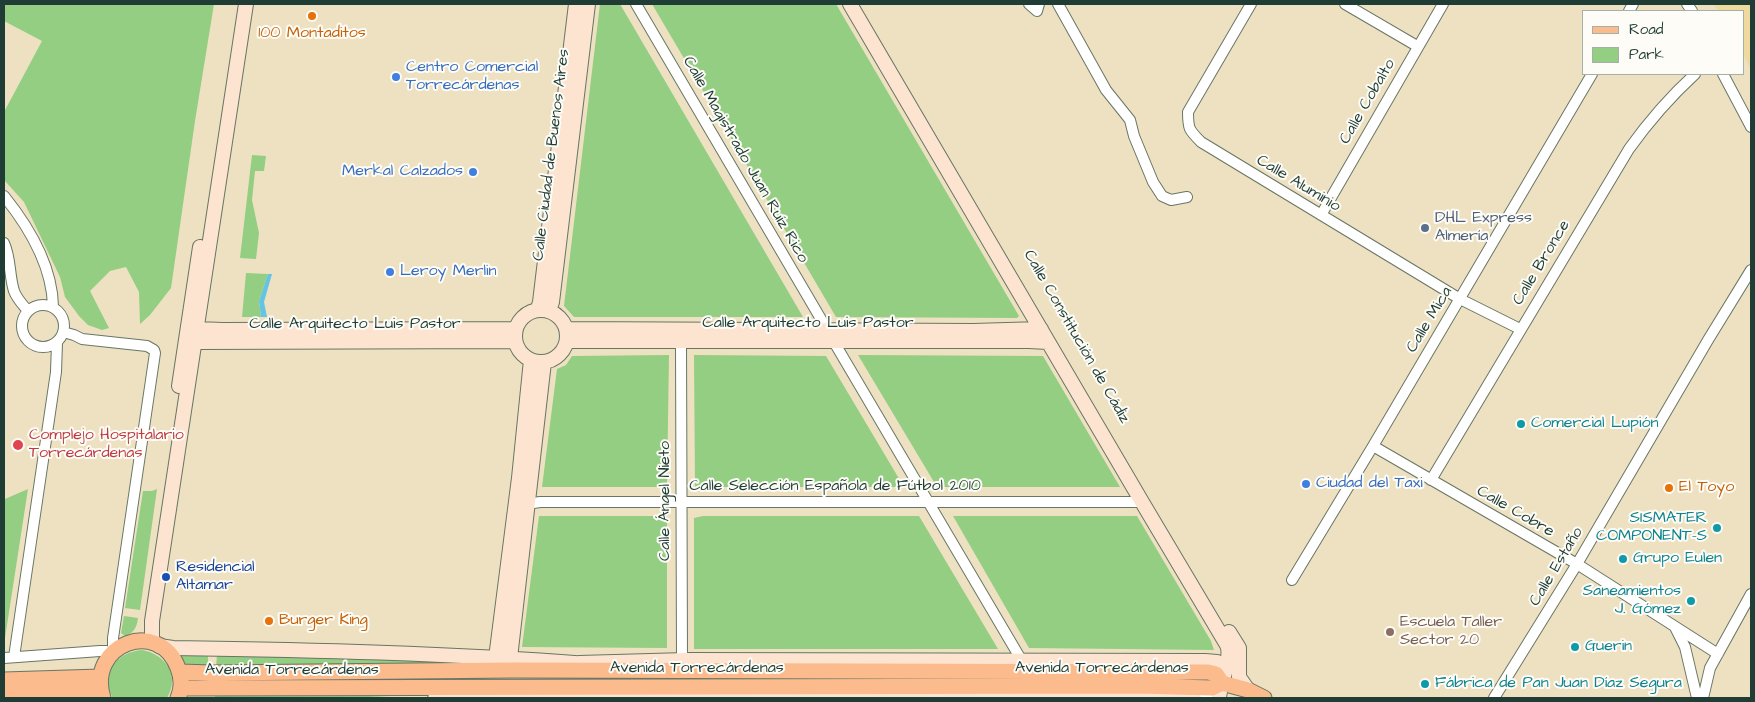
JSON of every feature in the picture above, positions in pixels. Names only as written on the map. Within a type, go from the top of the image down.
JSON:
[{"type":"main road","points":[[101,689],[104,664],[112,653],[124,644],[150,643],[173,658],[180,672],[180,693]]},
{"type":"main road","name":"Avenida Torrecárdenas","points":[[180,672],[503,670],[676,666],[1208,672],[1219,684]]},
{"type":"main road","points":[[4,680],[101,689]]},
{"type":"main road","points":[[1219,684],[1248,690],[1264,698]]},
{"type":"main road","name":"Avenida Torrecárdenas","points":[[180,693],[1219,684]]},
{"type":"main road","points":[[4,694],[101,689]]},
{"type":"street","points":[[150,643],[143,629],[237,4]]},
{"type":"street","points":[[150,643],[246,4]]},
{"type":"street","name":"Calle Ciudad de Buenos Aires","points":[[544,310],[541,296],[576,4]]},
{"type":"street","name":"Calle Ciudad de Buenos Aires","points":[[544,310],[552,302],[588,4]]},
{"type":"street","name":"Calle Magistrado Juan Ruíz Rico","points":[[636,4],[1022,661]]},
{"type":"street","name":"Calle Constitución de Cádiz","points":[[850,4],[1227,645],[1230,652],[1219,684]]},
{"type":"street","name":"Calle Constitución de Cádiz","points":[[860,4],[1239,648],[1239,677],[1248,690]]},
{"type":"street","points":[[1029,4],[1037,11],[1039,4]]},
{"type":"street","points":[[1058,4],[1106,90],[1130,120],[1134,136],[1162,196],[1171,200],[1187,196]]},
{"type":"street","name":"Calle Aluminio","points":[[1252,4],[1188,112],[1190,132],[1201,142],[1460,299],[1520,329]]},
{"type":"street","points":[[1345,4],[1417,46]]},
{"type":"street","name":"Calle Cobalto","points":[[1321,215],[1443,4]]},
{"type":"street","name":"Calle Mica","points":[[1292,580],[1591,75]]},
{"type":"street","name":"Calle Bronce","points":[[1431,480],[1629,149],[1648,122],[1673,94],[1694,75]]},
{"type":"street","points":[[1724,75],[1751,127]]},
{"type":"street","points":[[4,196],[27,228],[47,269],[52,289],[53,306]]},
{"type":"street","points":[[4,243],[10,260],[14,291],[19,301],[28,311]]},
{"type":"street","name":"Calle Estaño","points":[[1494,698],[1577,564],[1751,270]]},
{"type":"street","points":[[57,342],[45,347],[29,342],[24,335],[22,327],[24,316],[28,311],[45,304],[53,306],[63,317],[65,324],[57,342],[56,372],[9,658],[100,651],[112,653],[154,362],[154,350],[147,346],[82,339],[63,332]]},
{"type":"street","points":[[544,310],[557,314],[564,321],[567,335],[564,349],[559,356],[552,360],[538,361],[524,356],[518,349],[516,335],[519,322],[524,316],[544,310]]},
{"type":"street","name":"Calle Arquitecto Luis Pastor","points":[[567,335],[681,342],[1041,329]]},
{"type":"street","name":"Calle Arquitecto Luis Pastor","points":[[196,335],[516,335]]},
{"type":"street","name":"Calle Arquitecto Luis Pastor","points":[[567,335],[831,337],[1048,342]]},
{"type":"street","name":"Calle Ángel Nieto","points":[[676,666],[681,502],[681,342]]},
{"type":"street","points":[[503,658],[527,504],[538,361]]},
{"type":"street","points":[[503,658],[520,469],[531,374],[538,361]]},
{"type":"street","name":"Calle Cobre","points":[[1373,446],[1577,564],[1718,654]]},
{"type":"street","name":"Calle Selección Española de Fútbol 2010","points":[[527,504],[540,502],[1142,502]]},
{"type":"street","points":[[1703,698],[1710,668],[1751,594]]},
{"type":"street","points":[[1675,626],[1685,647],[1697,698]]},
{"type":"street","name":"Avenida Torrecárdenas","points":[[150,643],[173,648],[368,652],[676,666],[1022,661],[1204,661],[1219,684],[1194,698],[435,698]]},
{"type":"green space","points":[[4,4],[214,4],[171,288],[150,315],[140,324],[139,292],[126,267],[110,271],[90,291],[109,328],[102,330],[88,325],[79,316],[65,297],[60,277],[24,202],[4,180],[4,112],[42,41],[4,21]]},
{"type":"green space","points":[[600,4],[620,4],[803,317],[574,317],[564,306]]},
{"type":"green space","points":[[652,4],[836,4],[1019,316],[1017,318],[836,317]]},
{"type":"green space","points":[[252,155],[266,156],[264,171],[255,171],[252,200],[259,233],[256,259],[240,258]]},
{"type":"green space","points":[[246,273],[268,274],[259,301],[261,317],[242,317]]},
{"type":"green space","points":[[669,355],[667,487],[542,487],[557,369],[566,365],[572,356]]},
{"type":"green space","points":[[694,355],[826,356],[904,487],[695,487]]},
{"type":"green space","points":[[858,355],[1043,356],[1120,487],[937,487]]},
{"type":"green space","points":[[28,489],[5,638],[4,638],[5,499]]},
{"type":"green space","points":[[157,489],[140,610],[125,608],[143,491]]},
{"type":"green space","points":[[539,516],[667,516],[667,648],[522,647]]},
{"type":"green space","points":[[703,516],[919,516],[998,649],[694,649],[694,518]]},
{"type":"green space","points":[[953,516],[1137,516],[1211,641],[1214,650],[1029,648]]},
{"type":"green space","points":[[124,616],[138,618],[134,629],[125,636],[121,633]]},
{"type":"green space","points":[[142,650],[158,656],[168,667],[172,681],[167,698],[113,698],[108,681],[112,666],[125,655]]},
{"type":"green space","points":[[179,654],[208,654],[208,668],[187,667]]},
{"type":"green space","points":[[217,654],[437,659],[540,665],[216,668]]},
{"type":"green space","points":[[215,693],[433,694],[347,698],[215,698]]},
{"type":"sand","points":[[1714,4],[1751,4],[1751,70],[1745,58],[1745,10],[1717,10]]},
{"type":"water","points":[[268,274],[272,274],[264,302],[267,317],[261,317],[259,301]]},
{"type":"place","name":"100 Montaditos","points":[[312,16]]},
{"type":"place","name":"Centro Comercial Torrecárdenas","points":[[396,77]]},
{"type":"place","name":"Merkal Calzados","points":[[473,172]]},
{"type":"place","name":"DHL Express Almería","points":[[1425,228]]},
{"type":"place","name":"Leroy Merlin","points":[[390,272]]},
{"type":"place","name":"Comercial Lupión","points":[[1521,424]]},
{"type":"place","name":"Complejo Hospitalario Torrecárdenas","points":[[18,445]]},
{"type":"place","name":"Ciudad del Taxi","points":[[1306,484]]},
{"type":"place","name":"El Toyo","points":[[1669,488]]},
{"type":"place","name":"SISMATER COMPONENT-S","points":[[1717,528]]},
{"type":"place","name":"Grupo Eulen","points":[[1623,559]]},
{"type":"place","name":"Residencial Altamar","points":[[166,577]]},
{"type":"place","name":"Saneamientos J. Gómez","points":[[1691,601]]},
{"type":"place","name":"Burger King","points":[[269,621]]},
{"type":"place","name":"Escuela Taller Sector 20","points":[[1390,632]]},
{"type":"place","name":"Guerin","points":[[1575,647]]},
{"type":"place","name":"Fábrica de Pan Juan Díaz Segura","points":[[1425,684]]}]
